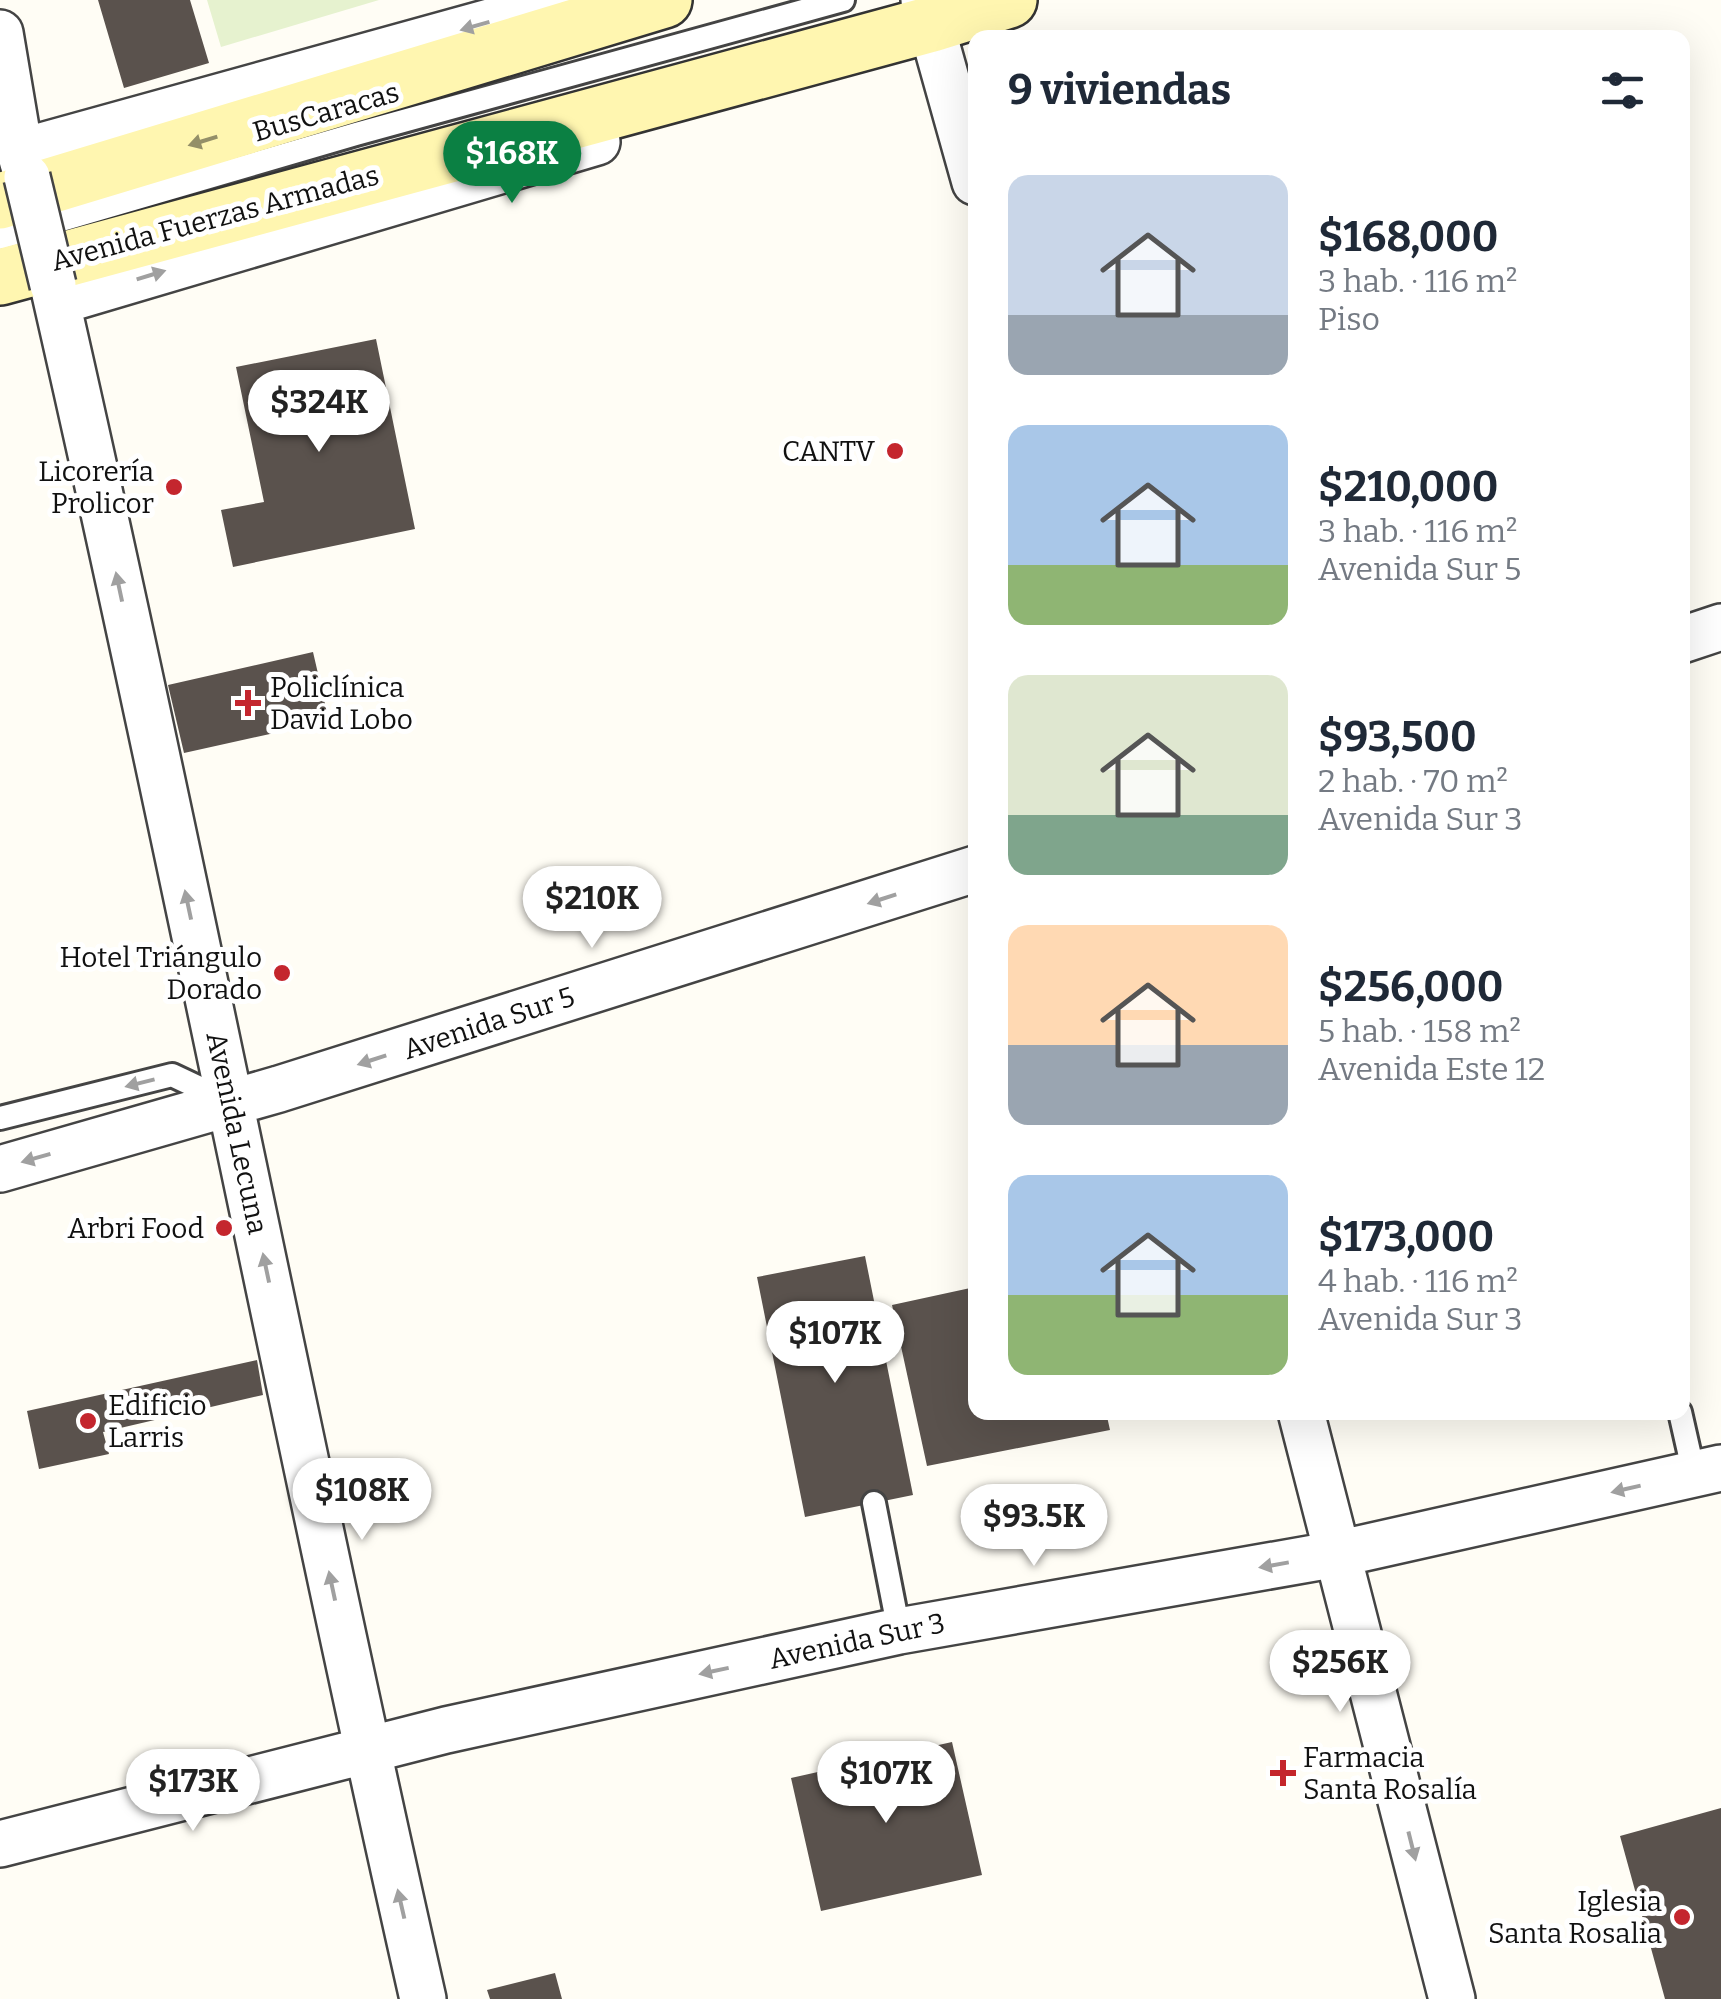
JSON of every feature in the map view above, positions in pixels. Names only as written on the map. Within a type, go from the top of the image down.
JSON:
[{"type":"main road","points":[[16,176],[664,0]]},
{"type":"main road","name":"Avenida Fuerzas Armadas","points":[[0,277],[928,12],[1009,0]]},
{"type":"street","points":[[16,176],[569,0]]},
{"type":"street","points":[[56,294],[842,69],[928,12],[968,157]]},
{"type":"street","name":"Avenida Lecuna","points":[[0,33],[16,176],[56,294],[423,1999]]},
{"type":"street","points":[[1690,637],[1721,627]]},
{"type":"street","name":"Avenida Sur 5","points":[[0,1168],[230,1102],[968,871]]},
{"type":"street","points":[[1303,1420],[1452,1999]]},
{"type":"street","name":"Avenida Sur 3","points":[[0,1844],[446,1730],[898,1630],[1337,1554],[1707,1471]]},
{"type":"lane","name":"BusCaracas","points":[[0,238],[356,134],[843,0]]},
{"type":"lane","points":[[0,1118],[172,1075],[230,1102]]},
{"type":"lane","points":[[1684,1420],[1707,1471]]},
{"type":"lane","points":[[874,1503],[898,1630]]},
{"type":"green space","points":[[207,0],[379,0],[221,47]]},
{"type":"building","points":[[98,0],[190,0],[209,63],[124,88]]},
{"type":"building","points":[[376,339],[415,529],[233,567],[221,510],[264,502],[236,367]]},
{"type":"building","name":"Policlínica David Lobo","points":[[313,652],[329,721],[184,753],[168,685]]},
{"type":"building","points":[[865,1256],[913,1495],[805,1517],[757,1277]]},
{"type":"building","points":[[968,1289],[968,1420],[1108,1420],[1110,1430],[927,1466],[892,1305]]},
{"type":"building","name":"Edificio Larris","points":[[257,1360],[263,1395],[103,1432],[109,1454],[39,1469],[27,1411]]},
{"type":"building","points":[[952,1742],[982,1875],[821,1911],[791,1778]]},
{"type":"building","name":"Iglesia Santa Rosalia","points":[[1721,1808],[1721,1999],[1665,1999],[1620,1836]]},
{"type":"building","points":[[555,1973],[562,1999],[490,1999],[487,1990]]},
{"type":"place","name":"CANTV","points":[[895,451]]},
{"type":"place","name":"Licorería Prolicor","points":[[174,487]]},
{"type":"place","name":"Policlínica David Lobo","points":[[248,703]]},
{"type":"place","name":"Hotel Triángulo Dorado","points":[[282,973]]},
{"type":"place","name":"Arbri Food","points":[[224,1228]]},
{"type":"place","name":"Edificio Larris","points":[[88,1421]]},
{"type":"place","name":"Farmacia Santa Rosalía","points":[[1283,1773]]},
{"type":"place","name":"Iglesia Santa Rosalia","points":[[1682,1917]]}]
